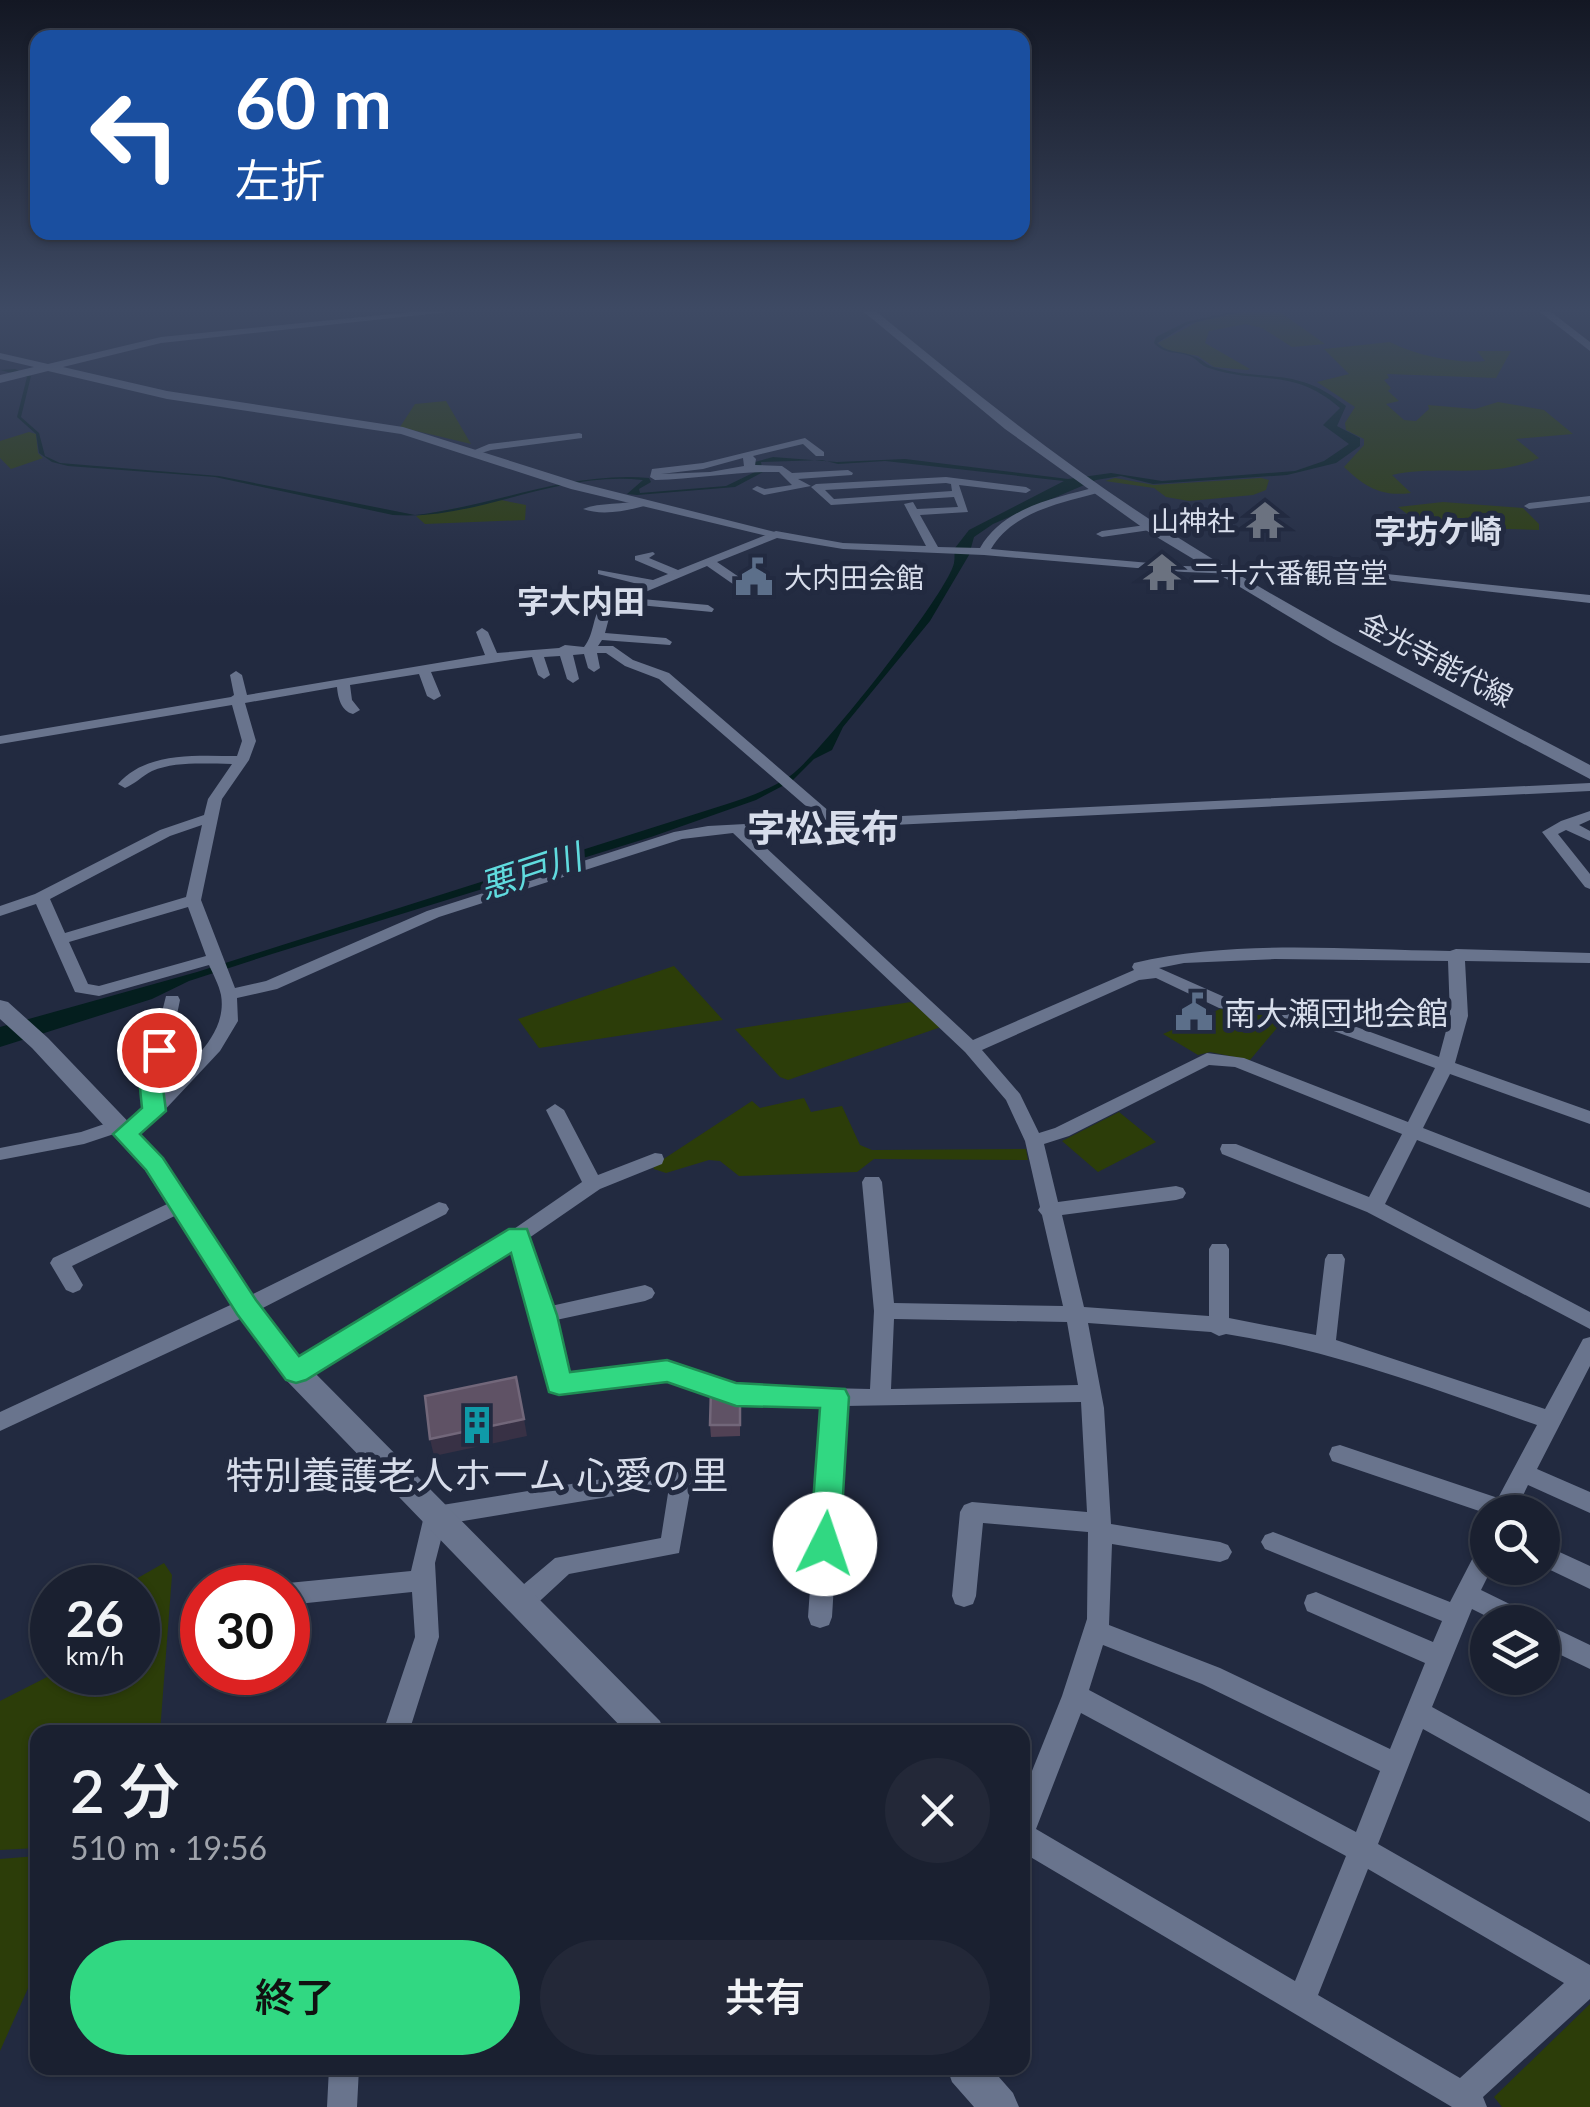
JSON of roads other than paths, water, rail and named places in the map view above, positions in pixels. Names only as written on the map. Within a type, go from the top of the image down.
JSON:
[{"type":"main road","name":"金光寺能代線","points":[[989,410],[1087,484],[1220,569],[1590,773]]},
{"type":"street","points":[[267,410],[403,431],[642,503],[825,544],[984,552],[1119,565],[1378,576],[1590,598]]},
{"type":"street","points":[[475,452],[489,446],[579,436]]},
{"type":"street","points":[[800,486],[782,468],[655,477],[656,470],[703,466],[805,441],[820,454]]},
{"type":"street","points":[[745,455],[757,469]]},
{"type":"street","points":[[789,476],[942,470]]},
{"type":"street","points":[[898,481],[934,550]]},
{"type":"street","points":[[757,489],[764,492],[800,486],[952,481],[1005,493],[1026,490]]},
{"type":"street","points":[[913,512],[964,510],[952,481]]},
{"type":"street","points":[[984,552],[988,540],[1002,526],[1087,484]]},
{"type":"street","points":[[816,488],[830,502],[958,494]]},
{"type":"street","points":[[1529,506],[1590,499]]},
{"type":"street","points":[[588,509],[642,503]]},
{"type":"street","points":[[1102,534],[1153,527]]},
{"type":"street","points":[[594,668],[593,642],[604,608],[615,599],[776,534]]},
{"type":"street","points":[[649,554],[639,558],[678,574]]},
{"type":"street","points":[[709,562],[758,595]]},
{"type":"street","points":[[602,572],[652,584]]},
{"type":"street","points":[[615,599],[708,609]]},
{"type":"street","points":[[482,632],[492,658]]},
{"type":"street","points":[[593,642],[629,663],[660,672],[833,822]]},
{"type":"street","points":[[0,740],[492,658],[519,648],[536,652],[593,642],[666,642]]},
{"type":"street","points":[[565,649],[574,679]]},
{"type":"street","points":[[536,652],[544,674]]},
{"type":"street","points":[[450,664],[458,679]]},
{"type":"street","points":[[423,669],[434,696]]},
{"type":"street","points":[[0,1154],[122,1129],[154,1111],[214,1047],[229,1021],[226,989],[193,900],[215,799],[242,760],[248,741],[236,675]]},
{"type":"street","points":[[343,682],[345,700],[352,710]]},
{"type":"street","points":[[125,784],[131,777],[161,764],[242,760]]},
{"type":"street","points":[[226,989],[271,985],[433,914],[679,836],[833,822],[1590,787]]},
{"type":"street","points":[[1469,792],[1481,810]]},
{"type":"street","points":[[1590,814],[1548,832],[1590,884]]},
{"type":"street","points":[[0,911],[41,897],[166,834],[212,817]]},
{"type":"street","points":[[1566,824],[1590,837]]},
{"type":"street","points":[[736,828],[970,1048],[1014,1098],[1034,1141],[1076,1314],[1089,1392],[1100,1528],[1095,1631],[1075,1696],[1030,1813]]},
{"type":"street","points":[[41,897],[81,988],[98,991],[213,958]]},
{"type":"street","points":[[60,939],[193,900]]},
{"type":"street","points":[[1136,976],[1144,964],[1184,958],[1456,954],[1590,958]]},
{"type":"street","points":[[1374,1207],[1445,1066],[1460,1016],[1456,954]]},
{"type":"street","points":[[1112,969],[1136,976]]},
{"type":"street","points":[[970,1048],[1136,976],[1158,973],[1225,1004],[1312,1017],[1590,1118]]},
{"type":"street","points":[[154,1111],[152,1088],[172,1000]]},
{"type":"street","points":[[6,1013],[40,1043],[154,1164],[246,1307],[296,1372],[641,1725]]},
{"type":"street","points":[[1034,1141],[1062,1132],[1207,1059],[1238,1062],[1590,1201]]},
{"type":"street","points":[[555,1110],[594,1184]]},
{"type":"street","points":[[1229,1149],[1374,1207],[1590,1321]]},
{"type":"street","points":[[296,1372],[518,1236],[594,1184],[655,1159]]},
{"type":"street","points":[[872,1182],[884,1311],[880,1398]]},
{"type":"street","points":[[1048,1210],[1176,1193]]},
{"type":"street","points":[[73,1285],[60,1263],[182,1204]]},
{"type":"street","points":[[0,1422],[246,1307],[439,1209]]},
{"type":"street","points":[[518,1236],[544,1315],[559,1384],[667,1371],[736,1394],[880,1398],[1089,1392]]},
{"type":"street","points":[[1219,1249],[1219,1328]]},
{"type":"street","points":[[1325,1346],[1335,1259]]},
{"type":"street","points":[[544,1315],[644,1293]]},
{"type":"street","points":[[884,1311],[1076,1314],[1219,1328],[1325,1346],[1550,1420]]},
{"type":"street","points":[[1511,1495],[1590,1346]]},
{"type":"street","points":[[820,1617],[835,1397]]},
{"type":"street","points":[[1340,1454],[1470,1499]]},
{"type":"street","points":[[1522,1472],[1590,1504]]},
{"type":"street","points":[[436,1516],[682,1476],[670,1546],[562,1565],[520,1603]]},
{"type":"street","points":[[964,1596],[972,1512],[1100,1528],[1220,1552]]},
{"type":"street","points":[[398,1725],[427,1637],[423,1563],[436,1516]]},
{"type":"street","points":[[1273,1542],[1470,1607]]},
{"type":"street","points":[[1560,1563],[1590,1578]]},
{"type":"street","points":[[310,1592],[424,1580]]},
{"type":"street","points":[[1302,1999],[1472,1585]]},
{"type":"street","points":[[1316,1603],[1439,1657]]},
{"type":"street","points":[[1095,1631],[1210,1676],[1395,1765]]},
{"type":"street","points":[[1560,1643],[1590,1658]]},
{"type":"street","points":[[1030,1839],[1302,1999],[1467,2102],[1589,1980],[1363,1851],[1075,1696]]},
{"type":"street","points":[[1417,1712],[1590,1810]]},
{"type":"street","points":[[342,2107],[344,2075]]},
{"type":"street","points":[[972,2075],[999,2107]]},
{"type":"water","points":[[19,410],[39,433],[45,456],[60,463],[219,476],[414,515],[393,515],[215,477],[68,466],[52,462],[39,453],[36,434],[17,417]]},
{"type":"water","name":"悪戸川","points":[[1338,410],[1344,410],[1337,426],[1360,438],[1360,446],[1336,463],[1287,475],[1153,484],[1121,476],[1096,480],[993,524],[974,537],[969,555],[930,621],[843,727],[832,750],[814,759],[792,781],[756,800],[651,837],[189,981],[152,999],[0,1047],[0,1027],[197,972],[727,804],[790,776],[827,739],[930,606],[954,563],[955,548],[969,530],[1064,481],[885,461],[827,461],[905,459],[1068,479],[1111,473],[1162,481],[1295,471],[1324,461],[1349,444],[1323,425]]},
{"type":"water","points":[[773,457],[815,460],[761,462],[763,472],[735,487],[637,495],[627,494],[643,480],[611,479],[548,488],[456,511],[416,515],[560,484],[619,477],[649,478],[651,482],[639,489],[640,493],[726,486],[757,471],[755,462]]},
{"type":"place","name":"山神社","points":[[1265,520]]},
{"type":"place","name":"二十六番観音堂","points":[[1162,572]]},
{"type":"place","name":"大内田会館","points":[[754,577]]},
{"type":"place","name":"南大瀬団地会館","points":[[1194,1012]]},
{"type":"place","name":"特別養護老人ホーム 心愛の里","points":[[477,1425]]},
{"type":"district","name":"字坊ケ崎","points":[[1438,530]]},
{"type":"district","name":"字大内田","points":[[581,600]]},
{"type":"district","name":"字松長布","points":[[823,827]]}]
